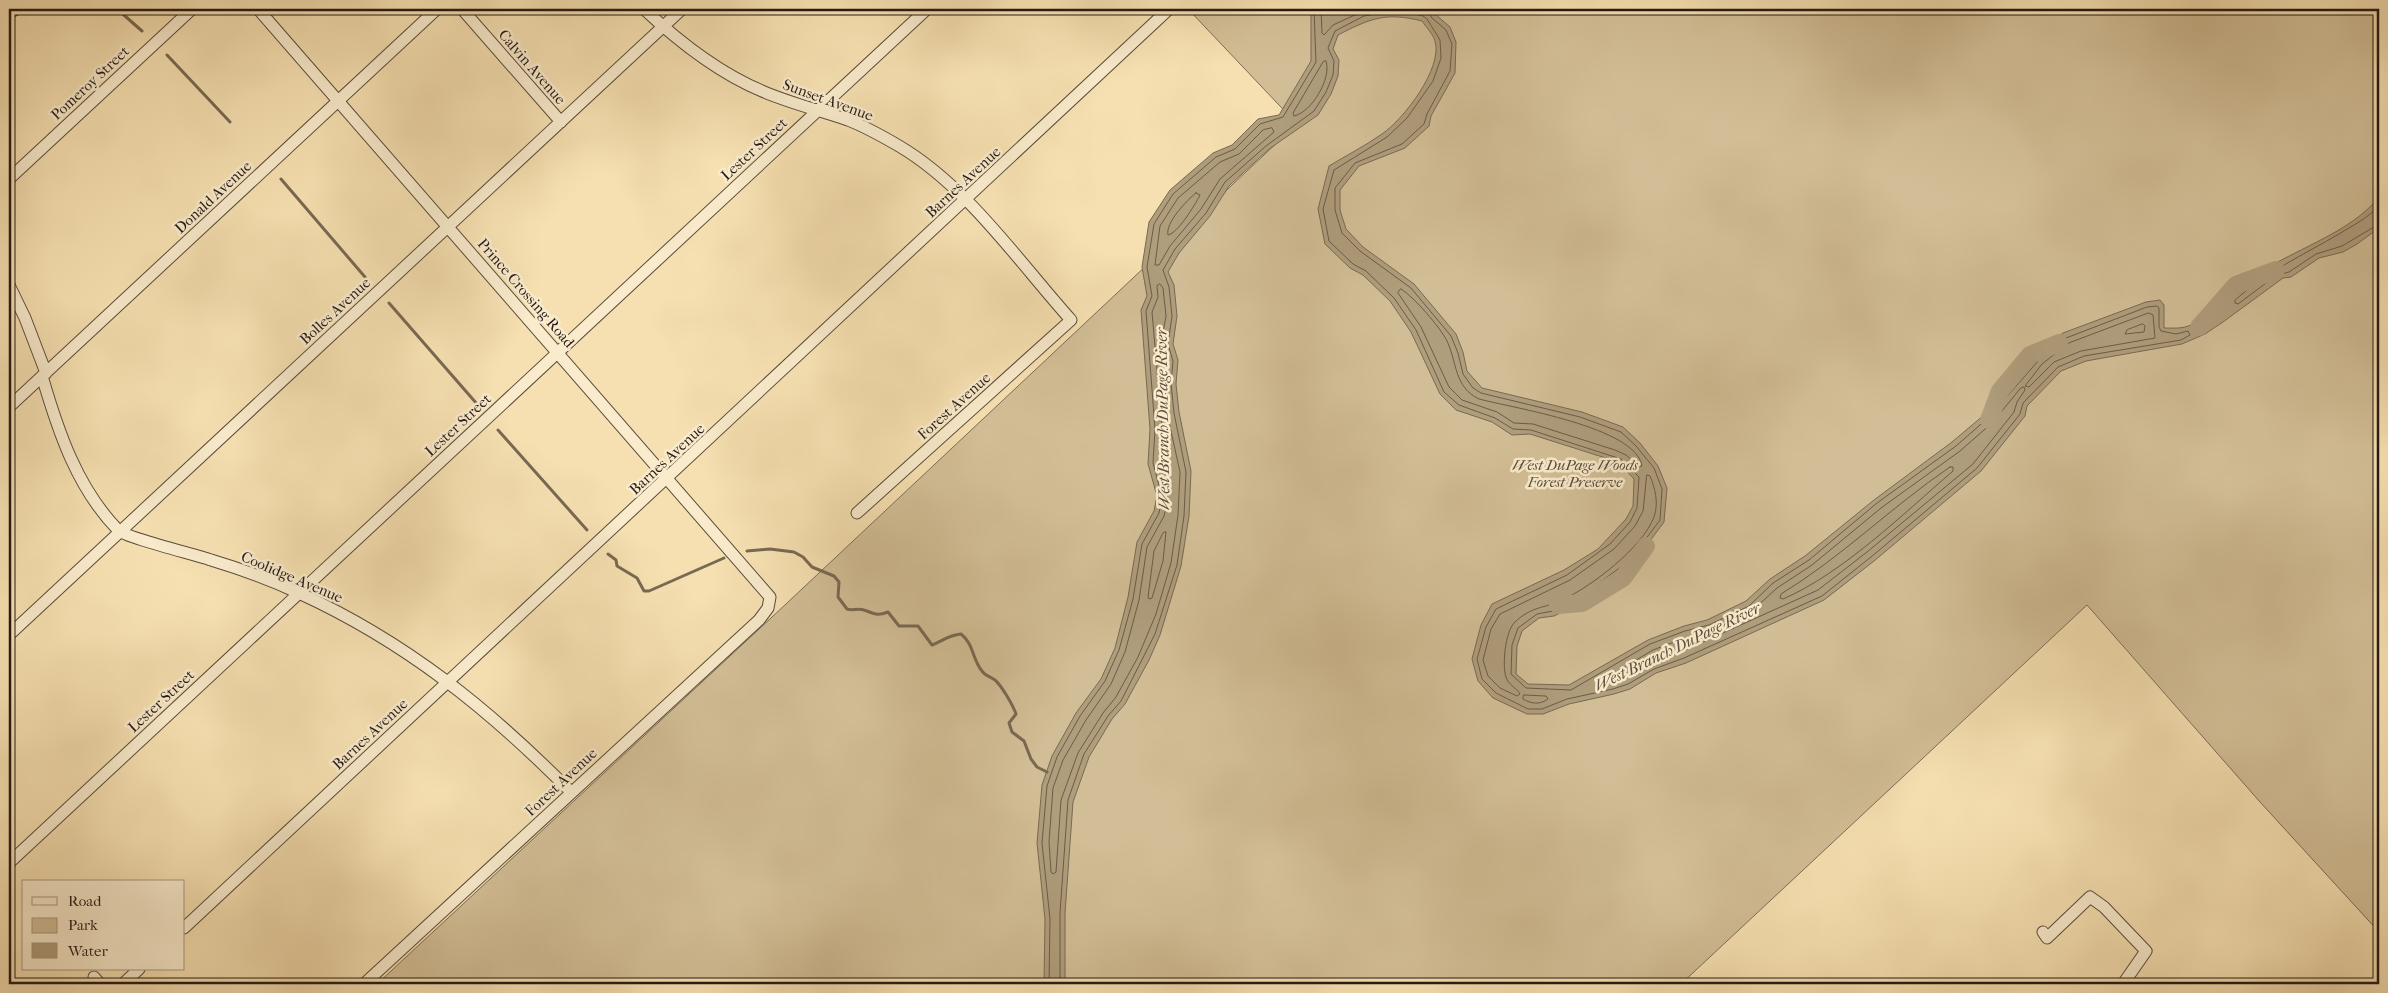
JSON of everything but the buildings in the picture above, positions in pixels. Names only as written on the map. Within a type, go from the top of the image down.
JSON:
[{"type":"street","points":[[9,13],[16,9]]},
{"type":"street","name":"Pomeroy Street","points":[[9,179],[192,9]]},
{"type":"street","name":"Prince Crossing Road","points":[[258,9],[770,597]]},
{"type":"street","name":"Donald Avenue","points":[[9,407],[437,9]]},
{"type":"street","name":"Calvin Avenue","points":[[462,9],[561,122]]},
{"type":"street","name":"Sunset Avenue","points":[[644,9],[704,58],[732,77],[767,94],[848,120],[900,147],[946,180],[1071,320]]},
{"type":"street","name":"Bolles Avenue","points":[[9,635],[682,9]]},
{"type":"street","name":"Lester Street","points":[[9,863],[927,9]]},
{"type":"street","name":"Barnes Avenue","points":[[185,927],[668,479],[1169,9]]},
{"type":"street","points":[[9,285],[25,318],[44,374],[56,423],[69,455],[87,489],[119,532]]},
{"type":"street","name":"Forest Avenue","points":[[857,513],[1071,320]]},
{"type":"street","name":"Coolidge Avenue","points":[[119,532],[212,560],[299,593],[377,634],[449,681],[514,735],[571,792]]},
{"type":"street","name":"Forest Avenue","points":[[364,984],[759,620],[768,608],[770,597]]},
{"type":"street","points":[[2043,932],[2047,938],[2090,897],[2104,908],[2146,951],[2123,984]]},
{"type":"street","points":[[123,984],[138,970]]},
{"type":"green space","name":"West DuPage Woods Forest Preserve","points":[[1188,9],[2379,9],[2379,932],[2260,802],[2087,605],[1681,984],[377,984],[786,604],[1297,124]]},
{"type":"water","points":[[1311,9],[1433,9],[1435,14],[1450,27],[1456,42],[1455,73],[1431,116],[1429,126],[1405,148],[1359,166],[1340,190],[1340,210],[1346,229],[1363,247],[1414,284],[1456,334],[1463,352],[1467,371],[1482,388],[1582,412],[1623,427],[1640,443],[1658,466],[1667,488],[1664,522],[1632,565],[1580,603],[1554,616],[1539,618],[1522,631],[1517,646],[1516,674],[1528,684],[1569,685],[1648,640],[1684,626],[1707,620],[1746,601],[1770,579],[1805,556],[1984,415],[2043,348],[2063,333],[2146,302],[2160,300],[2164,305],[2164,328],[2188,326],[2211,314],[2264,270],[2355,220],[2379,197],[2379,228],[2343,252],[2319,258],[2291,277],[2283,278],[2205,334],[2182,344],[2086,361],[2061,371],[2027,406],[2025,416],[1981,471],[1874,561],[1824,600],[1686,663],[1656,673],[1630,689],[1569,704],[1543,714],[1527,714],[1493,698],[1478,681],[1472,659],[1481,625],[1492,604],[1564,570],[1598,549],[1626,519],[1633,506],[1634,479],[1619,463],[1612,460],[1530,434],[1512,435],[1492,422],[1456,410],[1440,394],[1411,332],[1390,301],[1363,275],[1350,268],[1325,244],[1318,209],[1329,166],[1382,134],[1401,117],[1428,78],[1436,52],[1434,38],[1422,21],[1409,18],[1379,18],[1360,24],[1338,35],[1333,49],[1339,60],[1338,76],[1331,94],[1318,115],[1269,149],[1229,186],[1210,216],[1179,253],[1168,272],[1174,285],[1177,316],[1173,344],[1178,360],[1176,384],[1179,412],[1191,471],[1189,516],[1181,566],[1160,635],[1149,660],[1125,704],[1112,719],[1089,757],[1073,802],[1065,913],[1065,984],[1044,984],[1045,919],[1037,843],[1042,785],[1052,756],[1076,713],[1101,679],[1115,648],[1128,597],[1137,542],[1154,511],[1157,496],[1148,464],[1150,429],[1141,310],[1147,296],[1142,267],[1149,222],[1170,190],[1213,153],[1232,145],[1258,119],[1279,115],[1311,61]]},
{"type":"waterway","points":[[117,9],[142,31]]},
{"type":"waterway","points":[[167,55],[230,122]]},
{"type":"waterway","points":[[281,179],[365,277]]},
{"type":"waterway","name":"West Branch DuPage River","points":[[2199,327],[2236,285],[2276,270]]},
{"type":"waterway","points":[[389,303],[477,404]]},
{"type":"waterway","name":"West Branch DuPage River","points":[[1989,420],[2000,391],[2030,355],[2059,343]]},
{"type":"waterway","points":[[498,430],[587,530]]},
{"type":"waterway","name":"West Branch DuPage River","points":[[1558,605],[1582,603],[1623,578],[1646,546]]},
{"type":"waterway","points":[[747,551],[770,549],[794,552],[803,557],[812,567],[834,576],[839,582],[838,597],[847,609],[862,609],[878,614],[888,612],[899,626],[918,626],[932,645],[961,634],[971,647],[976,662],[982,671],[998,683],[1012,706],[1016,714],[1009,723],[1012,732],[1024,741],[1031,759],[1037,767],[1047,772]]},
{"type":"waterway","points":[[608,554],[616,560],[617,566],[637,578],[644,591],[649,591],[724,558]]}]
